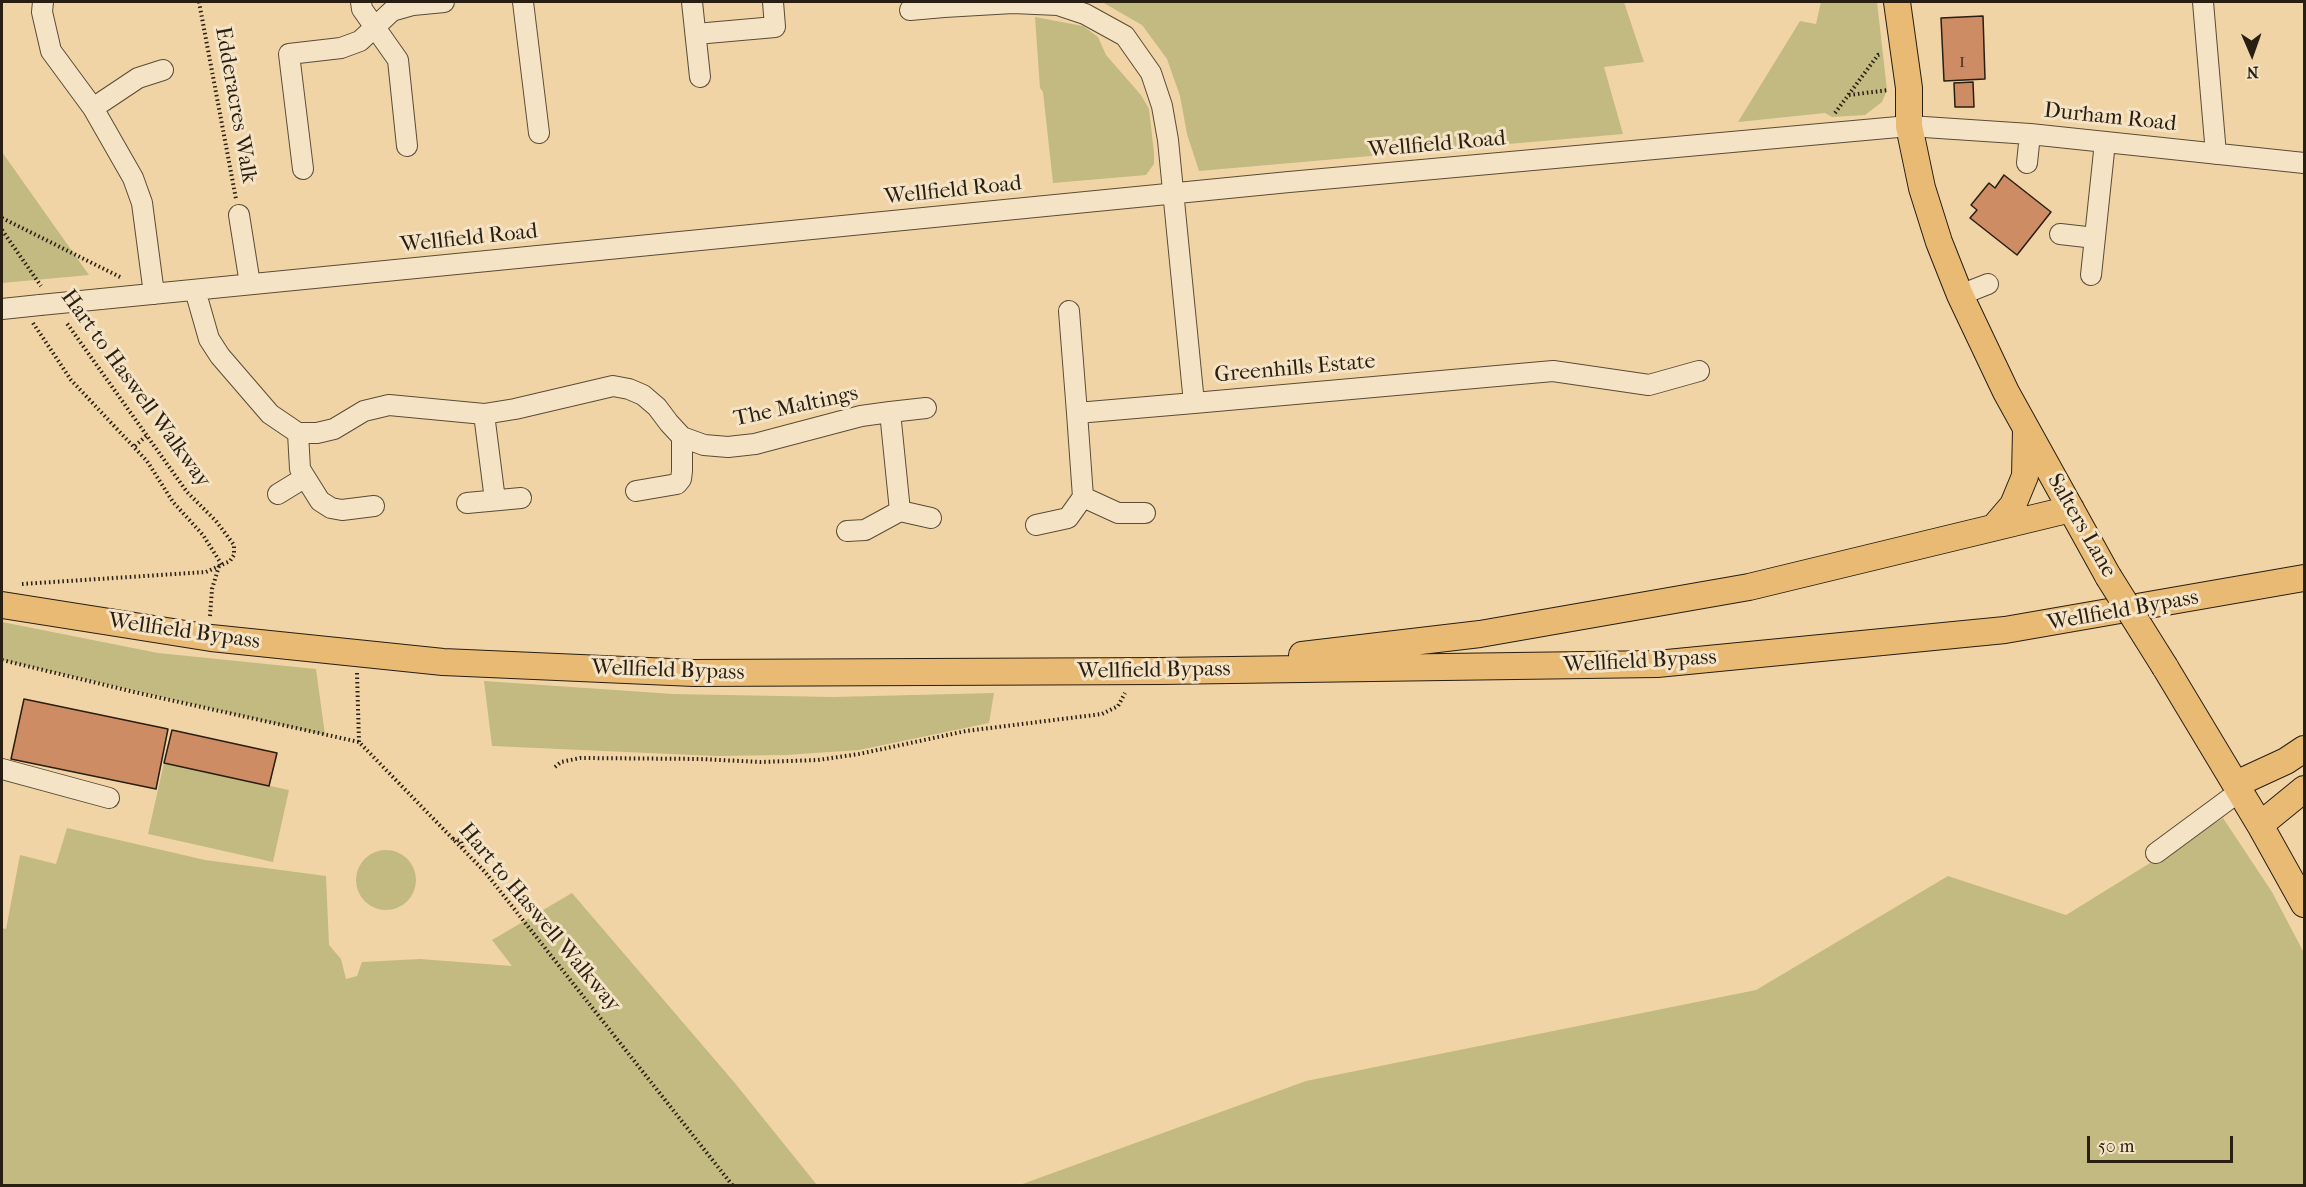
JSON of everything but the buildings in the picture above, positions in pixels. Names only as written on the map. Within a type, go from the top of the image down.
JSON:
[{"type":"main road","name":"Salters Lane","points":[[1897,2],[1909,88],[1909,126],[1922,189],[1939,242],[1960,295],[2026,429],[2108,576],[2238,787],[2304,904]]},
{"type":"main road","points":[[1995,526],[2013,505],[2025,476],[2026,429]]},
{"type":"main road","points":[[1161,672],[1492,632],[1749,587],[1995,526],[2071,510]]},
{"type":"main road","name":"Wellfield Bypass","points":[[3,605],[211,638],[443,662],[694,673],[1161,672],[1657,664],[2005,630],[2304,578]]},
{"type":"main road","points":[[2261,587],[2304,597]]},
{"type":"main road","points":[[2238,787],[2304,749]]},
{"type":"main road","points":[[2260,825],[2304,789]]},
{"type":"street","points":[[43,2],[42,12],[51,51],[93,108],[133,178],[142,203],[154,294]]},
{"type":"street","points":[[362,2],[362,9],[398,60],[407,146]]},
{"type":"street","points":[[303,169],[289,54],[341,48],[360,41],[374,25],[392,11],[413,5],[444,2]]},
{"type":"street","points":[[523,2],[539,133]]},
{"type":"street","points":[[692,2],[699,77]]},
{"type":"street","points":[[696,34],[775,27],[773,2]]},
{"type":"street","points":[[2203,2],[2216,154]]},
{"type":"street","name":"Greenhills Estate","points":[[910,10],[944,4],[1012,3],[1058,6],[1085,14],[1125,36],[1151,73],[1162,106],[1168,140],[1194,403],[1553,371],[1649,385],[1699,370]]},
{"type":"street","points":[[93,108],[138,78],[163,70]]},
{"type":"street","name":"Durham Road","points":[[1909,126],[2030,134],[2304,163]]},
{"type":"street","name":"Wellfield Road","points":[[2,309],[36,303],[154,294],[1173,193],[1909,126]]},
{"type":"street","points":[[2027,163],[2030,134]]},
{"type":"street","points":[[2091,275],[2104,142]]},
{"type":"street","points":[[239,214],[250,284]]},
{"type":"street","points":[[2060,234],[2095,238]]},
{"type":"street","points":[[1960,295],[1988,284]]},
{"type":"street","points":[[195,290],[206,331],[220,356],[270,414],[298,433],[317,433],[334,429],[364,411],[389,405],[484,414],[613,386],[643,395],[657,407],[682,437],[681,479],[677,484],[636,491]]},
{"type":"street","points":[[1036,525],[1068,518],[1083,497],[1069,311]]},
{"type":"street","points":[[1077,413],[1194,403]]},
{"type":"street","name":"The Maltings","points":[[682,437],[704,445],[728,447],[755,444],[861,416],[926,408]]},
{"type":"street","name":"The Maltings","points":[[890,412],[900,511]]},
{"type":"street","points":[[484,414],[495,500]]},
{"type":"street","points":[[298,433],[297,455],[304,478],[320,501],[331,508],[342,510],[374,506]]},
{"type":"street","points":[[278,494],[304,478]]},
{"type":"street","points":[[1083,497],[1118,513],[1145,513]]},
{"type":"street","points":[[467,503],[521,498]]},
{"type":"street","points":[[847,531],[859,531],[900,511],[931,518]]},
{"type":"street","points":[[2,769],[109,798]]},
{"type":"street","points":[[2156,854],[2238,787]]},
{"type":"path","name":"Edderacres Walk","points":[[200,2],[239,214]]},
{"type":"path","points":[[1833,133],[1832,117],[1878,55],[1904,51]]},
{"type":"path","points":[[1848,95],[1909,88]]},
{"type":"path","points":[[2,218],[128,282]]},
{"type":"path","name":"Hart to Haswell Walkway","points":[[2,230],[72,380],[135,446],[173,502],[203,535],[221,566],[230,561],[234,555],[234,545],[216,521],[187,492],[60,314]]},
{"type":"path","points":[[135,446],[146,436]]},
{"type":"path","points":[[3,605],[10,585],[206,572],[221,566]]},
{"type":"path","points":[[211,638],[209,609],[212,589],[221,566]]},
{"type":"path","points":[[2,660],[359,742],[356,653]]},
{"type":"path","points":[[555,766],[561,762],[580,758],[761,762],[818,760],[859,754],[966,731],[1102,714],[1118,706],[1125,693],[1129,672]]},
{"type":"path","name":"Hart to Haswell Walkway","points":[[359,742],[484,872],[733,1185]]},
{"type":"shaded area","points":[[1102,2],[1624,2],[1644,62],[1604,67],[1623,134],[1199,171],[1187,134],[1180,96],[1167,59],[1142,25]]},
{"type":"shaded area","points":[[1821,2],[1877,2],[1887,90],[1882,102],[1865,115],[1832,117],[1825,113],[1738,122],[1800,21],[1816,24]]},
{"type":"shaded area","points":[[1035,17],[1083,26],[1098,37],[1106,55],[1141,95],[1149,109],[1154,153],[1154,164],[1146,175],[1053,183],[1043,92],[1040,88]]},
{"type":"shaded area","points":[[2,152],[89,275],[2,283]]},
{"type":"shaded area","points":[[2,622],[158,653],[316,669],[325,735],[2,660]]},
{"type":"shaded area","points":[[484,681],[673,694],[833,697],[994,693],[989,723],[859,750],[786,755],[716,756],[492,746]]},
{"type":"shaded area","points":[[164,763],[289,790],[273,862],[148,834]]},
{"type":"shaded area","points":[[2223,818],[2272,892],[2304,953],[2304,1185],[1017,1186],[1306,1081],[1756,990],[1948,876],[2066,915]]},
{"type":"shaded area","points":[[67,828],[205,860],[326,876],[329,945],[341,959],[346,979],[357,976],[362,962],[420,959],[512,966],[492,940],[572,893],[734,1082],[817,1185],[2,1185],[2,928],[6,929],[20,855],[56,864]]},
{"type":"shaded area","points":[[386,850],[403,855],[411,863],[416,880],[411,897],[403,905],[386,910],[369,905],[361,897],[356,880],[361,863],[369,855]]}]
